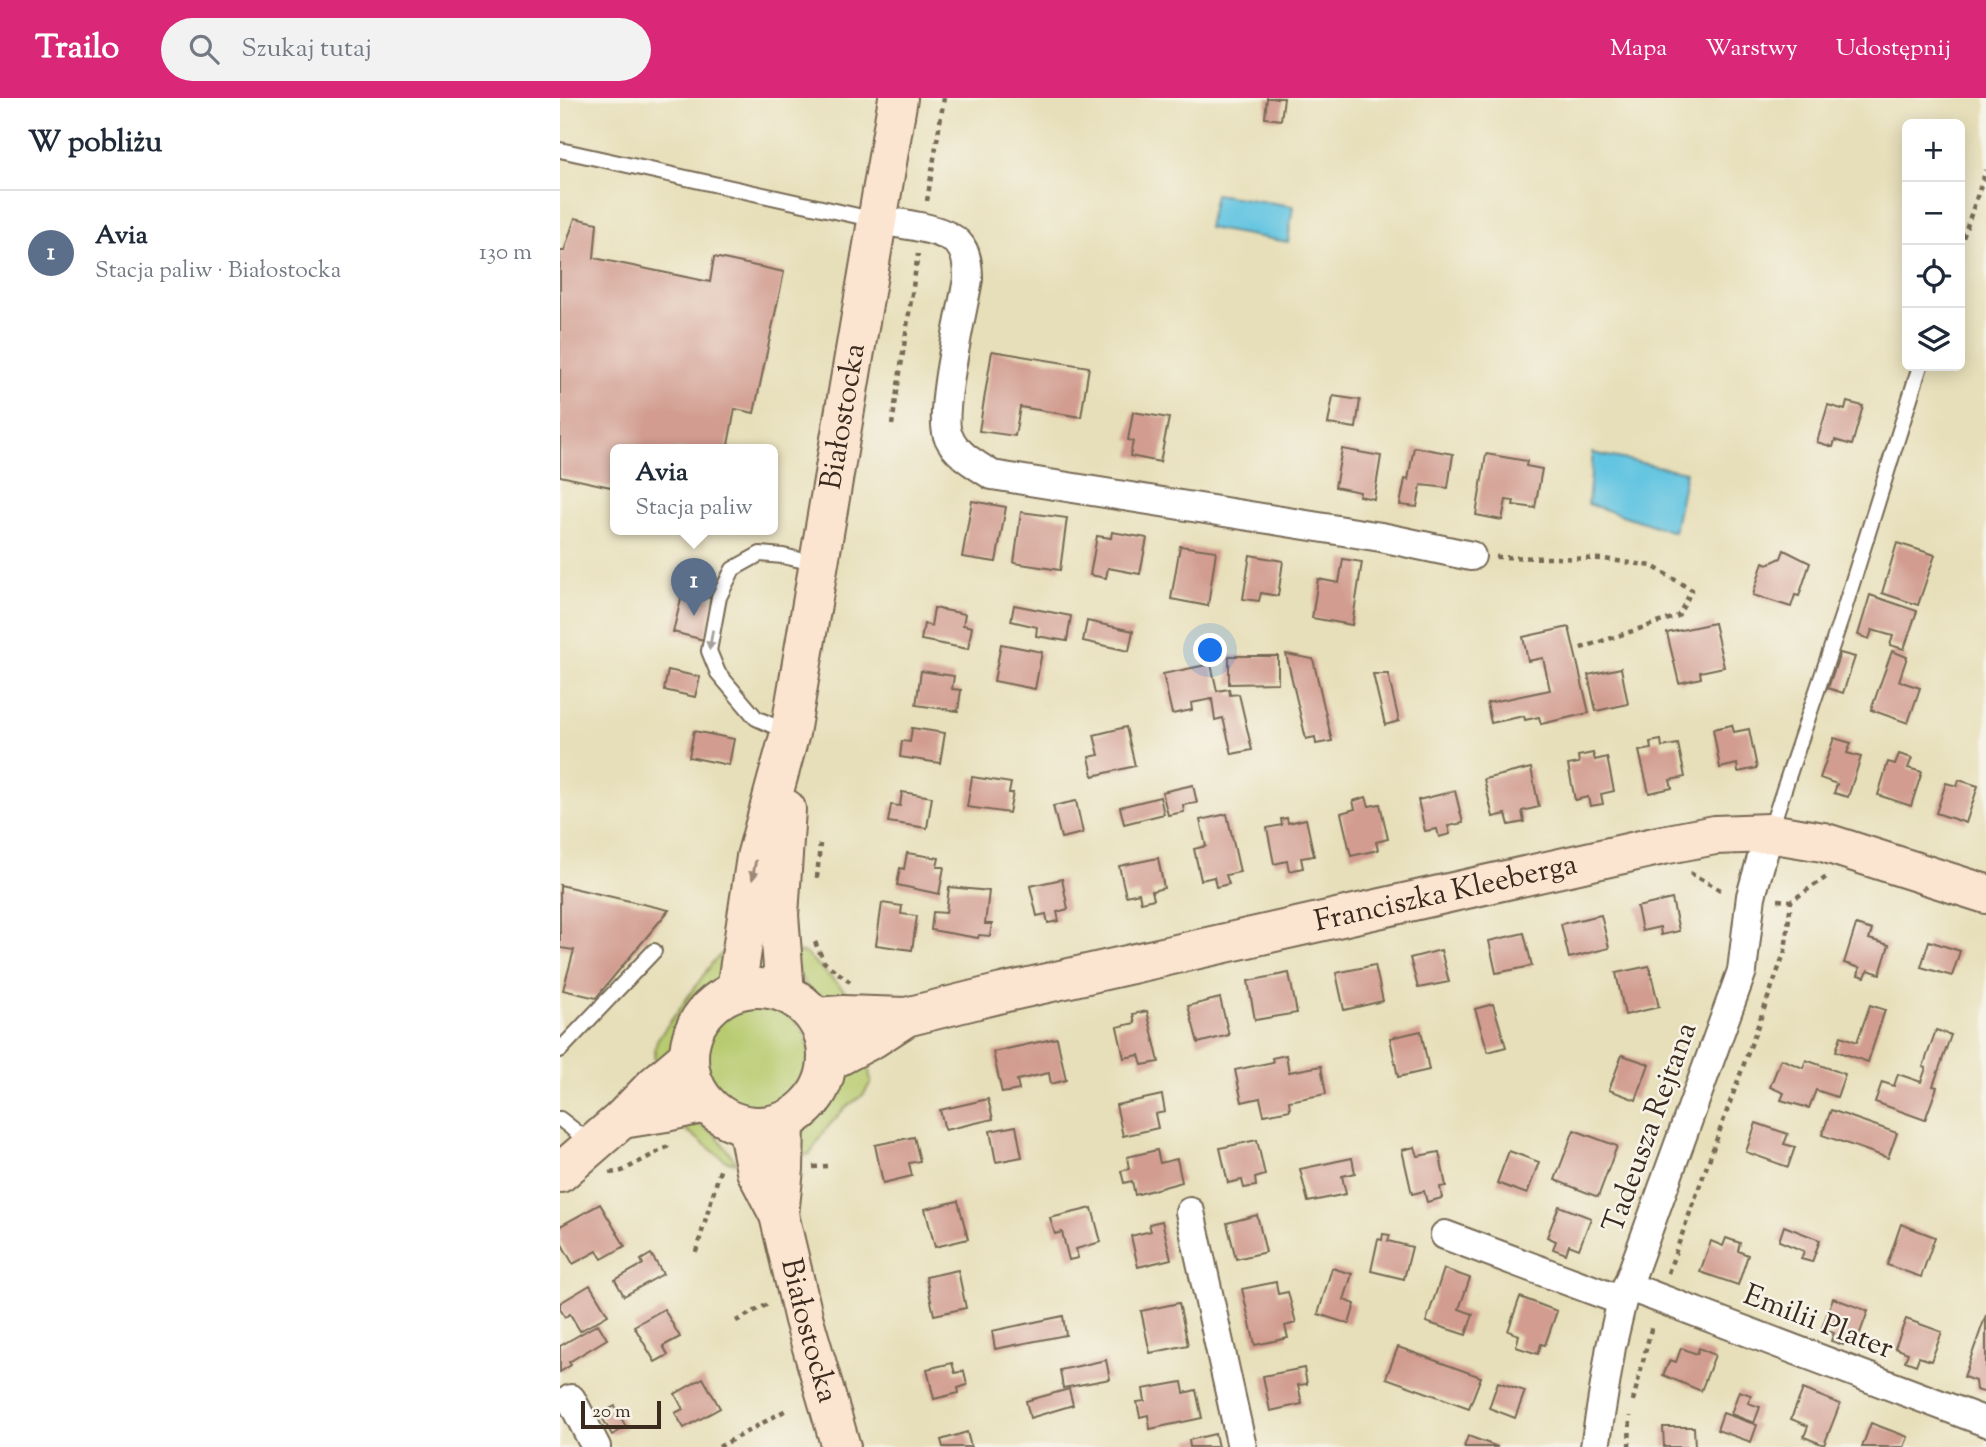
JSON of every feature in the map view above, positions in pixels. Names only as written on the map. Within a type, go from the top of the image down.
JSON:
[{"type":"main road","name":"Białostocka","points":[[736,990],[756,857],[790,733],[898,98]]},
{"type":"main road","name":"Białostocka","points":[[785,993],[779,915],[790,733]]},
{"type":"main road","name":"Franciszka Kleeberga","points":[[815,1017],[906,1017],[1002,993],[1715,835],[1769,833],[1823,842],[1986,894]]},
{"type":"main road","points":[[769,988],[785,993],[802,1002],[823,1031],[828,1062],[824,1080],[815,1097],[802,1111],[785,1121],[766,1126],[747,1126],[732,1122],[706,1103],[693,1082],[688,1057],[691,1036],[701,1016],[717,1001],[736,990],[769,988]]},
{"type":"main road","name":"Franciszka Kleeberga","points":[[828,1062],[906,1017]]},
{"type":"main road","points":[[560,1173],[622,1119],[655,1084],[688,1057]]},
{"type":"main road","points":[[622,1119],[706,1103]]},
{"type":"main road","name":"Białostocka","points":[[779,1215],[785,1169],[785,1121]]},
{"type":"main road","name":"Białostocka","points":[[747,1126],[756,1171],[779,1215],[804,1320],[841,1447]]},
{"type":"street","points":[[878,220],[942,233],[959,243],[967,262],[968,279],[945,405],[947,434],[962,456],[992,475],[1381,537],[1471,556]]},
{"type":"street","name":"Tadeusza Rejtana","points":[[1595,1447],[1611,1347],[1625,1294],[1742,971],[1751,896],[1769,833]]},
{"type":"street","points":[[1190,1212],[1242,1447]]},
{"type":"street","name":"Emilii Plater","points":[[1445,1235],[1625,1294],[1659,1298],[1986,1422]]},
{"type":"street","points":[[572,1399],[596,1447]]},
{"type":"lane","points":[[560,150],[878,220]]},
{"type":"lane","points":[[1769,833],[1842,616],[1918,371]]},
{"type":"lane","points":[[790,733],[756,719],[718,673],[709,651],[719,597],[733,569],[760,554],[819,564]]},
{"type":"lane","points":[[560,1051],[654,951]]},
{"type":"lane","points":[[560,1119],[592,1145]]},
{"type":"path","points":[[891,425],[944,98]]},
{"type":"path","points":[[1961,245],[1986,170]]},
{"type":"path","points":[[1471,556],[1604,559],[1652,566],[1692,590],[1678,616],[1578,649]]},
{"type":"path","points":[[817,880],[820,844]]},
{"type":"path","points":[[1678,876],[1691,873],[1720,891],[1791,901],[1829,875]]},
{"type":"path","points":[[1629,1447],[1630,1413],[1659,1298],[1785,951],[1791,901]]},
{"type":"path","points":[[814,929],[815,942],[824,962],[854,986]]},
{"type":"path","points":[[622,1171],[667,1147],[671,1140]]},
{"type":"path","points":[[696,1252],[721,1166]]},
{"type":"path","points":[[736,1321],[768,1303]]},
{"type":"path","points":[[719,1447],[786,1410]]},
{"type":"green space","points":[[728,948],[723,970],[682,1021],[674,1050],[659,1068],[654,1057],[657,1040],[713,962]]},
{"type":"green space","points":[[792,952],[805,953],[857,1006],[821,997],[813,992],[801,978]]},
{"type":"green space","points":[[758,1005],[778,1009],[794,1020],[805,1036],[809,1056],[805,1076],[794,1092],[778,1103],[758,1107],[738,1103],[722,1092],[711,1076],[707,1056],[711,1036],[722,1020],[738,1009]]},
{"type":"green space","points":[[866,1052],[871,1082],[864,1094],[844,1109],[825,1130],[810,1154],[795,1157],[804,1127],[825,1105],[844,1069]]},
{"type":"green space","points":[[697,1122],[715,1134],[737,1163],[726,1161],[680,1125]]},
{"type":"water","points":[[1215,194],[1293,206],[1288,242],[1208,228]]},
{"type":"water","points":[[1593,453],[1686,472],[1674,532],[1588,504]]},
{"type":"building","points":[[1267,98],[1284,98],[1281,120],[1265,118]]},
{"type":"building","points":[[575,218],[597,223],[594,258],[710,282],[714,257],[784,272],[754,413],[735,409],[728,444],[610,444],[610,487],[560,476],[560,251],[564,251]]},
{"type":"building","points":[[992,351],[1089,367],[1081,417],[1020,407],[1015,436],[979,431]]},
{"type":"building","points":[[1333,396],[1360,400],[1356,428],[1328,424]]},
{"type":"building","points":[[1847,402],[1863,406],[1852,445],[1835,440],[1833,447],[1817,442],[1828,405],[1845,410]]},
{"type":"building","points":[[1133,412],[1169,418],[1160,462],[1130,456],[1133,441],[1128,440]]},
{"type":"building","points":[[1414,447],[1453,454],[1448,488],[1421,485],[1417,507],[1400,505]]},
{"type":"building","points":[[1342,449],[1381,456],[1374,499],[1359,496],[1360,492],[1335,487]]},
{"type":"building","points":[[1486,454],[1527,461],[1526,466],[1542,469],[1535,508],[1513,505],[1514,501],[1506,500],[1502,520],[1476,515]]},
{"type":"building","points":[[972,501],[1006,507],[996,562],[962,557]]},
{"type":"building","points":[[1021,512],[1067,518],[1060,570],[1014,563]]},
{"type":"building","points":[[1112,532],[1147,538],[1140,574],[1108,568],[1106,578],[1090,575],[1097,536],[1111,538]]},
{"type":"building","points":[[1897,543],[1935,555],[1918,605],[1882,593]]},
{"type":"building","points":[[1180,546],[1216,551],[1208,606],[1171,599]]},
{"type":"building","points":[[1784,550],[1810,563],[1799,596],[1795,595],[1791,607],[1753,595],[1763,562],[1768,564],[1781,558]]},
{"type":"building","points":[[1250,555],[1283,561],[1278,596],[1261,593],[1259,601],[1243,599]]},
{"type":"building","points":[[1343,559],[1362,562],[1352,625],[1312,618],[1318,579],[1339,583]]},
{"type":"building","points":[[683,591],[714,599],[704,640],[673,632]]},
{"type":"building","points":[[1870,595],[1917,611],[1904,649],[1890,645],[1893,636],[1872,630],[1869,639],[1858,635]]},
{"type":"building","points":[[1014,605],[1071,616],[1067,641],[1036,636],[1037,627],[1011,621]]},
{"type":"building","points":[[934,608],[965,614],[963,625],[972,627],[968,649],[921,640],[924,624],[931,626]]},
{"type":"building","points":[[1087,621],[1133,631],[1129,651],[1083,641]]},
{"type":"building","points":[[1714,623],[1724,667],[1700,672],[1701,678],[1679,683],[1667,633]]},
{"type":"building","points":[[1569,627],[1589,713],[1541,724],[1539,717],[1525,720],[1524,716],[1491,723],[1487,703],[1550,690],[1543,658],[1528,661],[1523,637]]},
{"type":"building","points":[[1001,644],[1042,652],[1035,689],[994,681]]},
{"type":"building","points":[[1892,651],[1907,657],[1899,681],[1920,688],[1908,723],[1871,710]]},
{"type":"building","points":[[1840,653],[1855,657],[1843,693],[1828,688]]},
{"type":"building","points":[[1286,654],[1313,659],[1332,741],[1316,744],[1315,737],[1306,739]]},
{"type":"building","points":[[1229,656],[1278,656],[1278,683],[1229,684]]},
{"type":"building","points":[[1211,664],[1217,691],[1229,689],[1230,695],[1239,694],[1252,750],[1232,754],[1223,718],[1215,720],[1212,699],[1191,703],[1192,710],[1172,714],[1163,674]]},
{"type":"building","points":[[1621,668],[1628,704],[1596,711],[1588,675]]},
{"type":"building","points":[[668,670],[700,677],[695,697],[664,690]]},
{"type":"building","points":[[921,671],[954,676],[952,689],[961,690],[958,711],[916,705]]},
{"type":"building","points":[[1373,674],[1388,674],[1399,721],[1385,725]]},
{"type":"building","points":[[1732,725],[1734,732],[1749,729],[1757,768],[1738,772],[1737,764],[1720,768],[1713,729]]},
{"type":"building","points":[[1126,727],[1135,766],[1093,776],[1089,757],[1099,755],[1094,735]]},
{"type":"building","points":[[912,728],[945,733],[940,763],[900,757],[902,741],[910,742]]},
{"type":"building","points":[[694,731],[734,739],[729,765],[689,757]]},
{"type":"building","points":[[1834,738],[1851,743],[1847,753],[1861,757],[1848,797],[1834,793],[1837,784],[1820,778]]},
{"type":"building","points":[[1661,740],[1662,747],[1678,744],[1685,777],[1670,780],[1672,788],[1649,793],[1639,751],[1651,749],[1650,742]]},
{"type":"building","points":[[1593,753],[1595,760],[1607,757],[1614,791],[1601,794],[1603,804],[1590,806],[1588,797],[1575,800],[1568,765],[1579,763],[1578,756]]},
{"type":"building","points":[[1899,754],[1912,758],[1908,768],[1922,772],[1911,806],[1878,795],[1888,762],[1895,764]]},
{"type":"building","points":[[1531,768],[1539,807],[1522,811],[1524,822],[1509,825],[1506,814],[1493,817],[1484,779]]},
{"type":"building","points":[[972,777],[1011,783],[1009,793],[1013,793],[1009,813],[967,807]]},
{"type":"building","points":[[1959,780],[1978,786],[1966,823],[1936,813],[1946,783],[1957,786]]},
{"type":"building","points":[[1193,785],[1197,803],[1183,805],[1184,812],[1168,815],[1162,792]]},
{"type":"building","points":[[1455,791],[1463,823],[1448,826],[1450,834],[1439,837],[1437,829],[1425,831],[1418,800]]},
{"type":"building","points":[[902,792],[932,797],[927,828],[888,822],[891,805],[900,806]]},
{"type":"building","points":[[1160,797],[1164,814],[1124,824],[1120,807]]},
{"type":"building","points":[[1366,797],[1369,806],[1380,804],[1388,839],[1376,842],[1378,850],[1351,856],[1341,813],[1355,809],[1353,801]]},
{"type":"building","points":[[1076,801],[1083,833],[1061,838],[1053,806]]},
{"type":"building","points":[[1227,814],[1240,872],[1226,875],[1229,884],[1216,887],[1214,877],[1201,880],[1194,849],[1206,846],[1200,820]]},
{"type":"building","points":[[1287,818],[1288,823],[1306,819],[1314,856],[1301,858],[1303,868],[1289,871],[1287,861],[1274,864],[1267,828],[1282,825],[1281,819]]},
{"type":"building","points":[[907,853],[939,858],[937,867],[944,867],[939,894],[897,885],[900,868],[904,869]]},
{"type":"building","points":[[1158,858],[1164,888],[1152,891],[1154,899],[1141,902],[1139,893],[1126,896],[1119,866]]},
{"type":"building","points":[[1062,879],[1068,909],[1057,912],[1059,921],[1048,923],[1046,914],[1037,916],[1030,886]]},
{"type":"building","points":[[560,885],[669,910],[596,998],[563,990],[574,950],[560,948]]},
{"type":"building","points":[[949,887],[989,891],[985,924],[992,924],[990,936],[979,935],[978,938],[931,930],[933,912],[946,913]]},
{"type":"building","points":[[1672,899],[1679,931],[1661,935],[1660,927],[1642,931],[1637,907]]},
{"type":"building","points":[[882,903],[902,906],[901,914],[917,916],[912,950],[876,945]]},
{"type":"building","points":[[1601,915],[1609,948],[1569,958],[1561,924]]},
{"type":"building","points":[[1856,925],[1872,930],[1869,939],[1889,945],[1880,974],[1868,970],[1865,977],[1858,975],[1860,968],[1844,963]]},
{"type":"building","points":[[1524,933],[1532,966],[1496,973],[1489,941]]},
{"type":"building","points":[[1929,941],[1960,951],[1952,976],[1921,967]]},
{"type":"building","points":[[1441,950],[1449,982],[1418,988],[1410,958]]},
{"type":"building","points":[[1375,965],[1383,1001],[1344,1010],[1336,973]]},
{"type":"building","points":[[1649,966],[1659,1007],[1625,1015],[1616,973]]},
{"type":"building","points":[[1289,973],[1297,1013],[1255,1020],[1248,981]]},
{"type":"building","points":[[1220,998],[1229,1035],[1198,1043],[1188,1006]]},
{"type":"building","points":[[1493,1004],[1506,1047],[1488,1052],[1475,1009]]},
{"type":"building","points":[[1870,1005],[1885,1010],[1868,1062],[1836,1051],[1841,1036],[1857,1042]]},
{"type":"building","points":[[1147,1011],[1159,1062],[1142,1065],[1139,1055],[1124,1058],[1117,1027],[1135,1023],[1133,1014]]},
{"type":"building","points":[[1936,1030],[1951,1035],[1933,1086],[1937,1087],[1925,1120],[1875,1102],[1882,1082],[1894,1086],[1898,1074],[1921,1082],[1926,1068],[1923,1067]]},
{"type":"building","points":[[1421,1031],[1429,1070],[1398,1077],[1390,1038]]},
{"type":"building","points":[[1057,1038],[1066,1080],[1051,1084],[1049,1073],[1017,1080],[1019,1090],[1002,1093],[993,1052]]},
{"type":"building","points":[[1286,1055],[1289,1072],[1321,1066],[1326,1094],[1289,1101],[1290,1110],[1264,1115],[1260,1098],[1242,1102],[1235,1070],[1273,1062],[1272,1058]]},
{"type":"building","points":[[1622,1055],[1649,1064],[1636,1100],[1609,1090]]},
{"type":"building","points":[[1781,1059],[1803,1068],[1806,1060],[1845,1074],[1837,1097],[1816,1090],[1809,1108],[1781,1100],[1784,1093],[1770,1087]]},
{"type":"building","points":[[1162,1095],[1165,1112],[1155,1114],[1158,1128],[1123,1136],[1116,1105]]},
{"type":"building","points":[[988,1099],[993,1119],[945,1130],[940,1110]]},
{"type":"building","points":[[1831,1110],[1897,1133],[1888,1158],[1822,1135]]},
{"type":"building","points":[[1756,1123],[1788,1134],[1784,1144],[1795,1147],[1788,1167],[1746,1152]]},
{"type":"building","points":[[1016,1126],[1022,1157],[996,1162],[990,1131]]},
{"type":"building","points":[[1574,1130],[1617,1146],[1598,1197],[1555,1180]]},
{"type":"building","points":[[914,1137],[920,1161],[909,1163],[912,1176],[883,1183],[875,1145]]},
{"type":"building","points":[[1257,1140],[1265,1175],[1255,1178],[1256,1186],[1244,1188],[1242,1180],[1228,1183],[1220,1148]]},
{"type":"building","points":[[1415,1147],[1418,1156],[1439,1152],[1446,1186],[1440,1187],[1442,1198],[1427,1202],[1424,1191],[1412,1194],[1402,1150]]},
{"type":"building","points":[[1157,1150],[1160,1163],[1177,1159],[1182,1182],[1135,1195],[1132,1181],[1124,1183],[1121,1171],[1129,1169],[1127,1157]]},
{"type":"building","points":[[1509,1151],[1539,1162],[1527,1194],[1497,1183]]},
{"type":"building","points":[[1352,1158],[1355,1173],[1342,1176],[1346,1194],[1308,1202],[1300,1169]]},
{"type":"building","points":[[958,1201],[968,1239],[935,1247],[925,1209]]},
{"type":"building","points":[[600,1204],[625,1246],[602,1259],[597,1251],[573,1264],[560,1241],[560,1226]]},
{"type":"building","points":[[1559,1206],[1591,1218],[1579,1249],[1569,1245],[1566,1254],[1553,1249],[1556,1241],[1547,1237]]},
{"type":"building","points":[[1092,1208],[1101,1242],[1076,1249],[1078,1258],[1069,1260],[1062,1232],[1055,1234],[1050,1218]]},
{"type":"building","points":[[1257,1215],[1266,1252],[1236,1259],[1227,1223]]},
{"type":"building","points":[[1162,1221],[1171,1259],[1138,1267],[1131,1236],[1151,1231],[1149,1224]]},
{"type":"building","points":[[1901,1224],[1935,1237],[1921,1277],[1887,1265]]},
{"type":"building","points":[[1784,1226],[1820,1240],[1812,1262],[1801,1259],[1804,1251],[1779,1241]]},
{"type":"building","points":[[1383,1234],[1390,1235],[1388,1241],[1412,1247],[1404,1279],[1371,1271],[1378,1239],[1382,1240]]},
{"type":"building","points":[[1726,1238],[1740,1243],[1738,1251],[1748,1255],[1738,1285],[1700,1272],[1711,1241],[1723,1246]]},
{"type":"building","points":[[651,1254],[663,1274],[624,1296],[615,1280],[643,1264],[641,1260]]},
{"type":"building","points":[[1332,1268],[1352,1274],[1344,1300],[1355,1304],[1349,1324],[1318,1314]]},
{"type":"building","points":[[1444,1269],[1470,1278],[1459,1309],[1473,1314],[1466,1335],[1426,1322]]},
{"type":"building","points":[[958,1270],[966,1308],[934,1315],[926,1277]]},
{"type":"building","points":[[1276,1282],[1278,1294],[1288,1292],[1296,1323],[1285,1326],[1288,1338],[1255,1345],[1242,1289]]},
{"type":"building","points":[[590,1285],[608,1315],[580,1331],[570,1314],[565,1317],[560,1303]]},
{"type":"building","points":[[1520,1297],[1557,1311],[1545,1345],[1541,1344],[1538,1354],[1516,1347],[1519,1335],[1508,1331]]},
{"type":"building","points":[[1833,1298],[1868,1311],[1857,1341],[1846,1337],[1843,1345],[1831,1341],[1834,1333],[1822,1328]]},
{"type":"building","points":[[1179,1303],[1188,1345],[1150,1353],[1141,1311]]},
{"type":"building","points":[[664,1309],[680,1337],[663,1346],[668,1355],[655,1362],[634,1326]]},
{"type":"building","points":[[1986,1315],[1986,1390],[1983,1392],[1976,1390],[1975,1381],[1964,1377]]},
{"type":"building","points":[[1063,1316],[1066,1335],[995,1349],[992,1331]]},
{"type":"building","points":[[1906,1319],[1942,1332],[1931,1361],[1919,1357],[1916,1365],[1905,1361],[1908,1353],[1895,1348]]},
{"type":"building","points":[[598,1324],[607,1339],[569,1362],[571,1365],[560,1372],[560,1346]]},
{"type":"building","points":[[1398,1347],[1481,1377],[1469,1408],[1386,1378]]},
{"type":"building","points":[[1681,1348],[1697,1354],[1699,1348],[1715,1355],[1701,1391],[1663,1375],[1670,1360],[1676,1362]]},
{"type":"building","points":[[1106,1360],[1110,1379],[1063,1388],[1060,1370]]},
{"type":"building","points":[[952,1363],[955,1373],[964,1371],[967,1385],[958,1388],[959,1393],[934,1399],[927,1369]]},
{"type":"building","points":[[1304,1368],[1307,1384],[1298,1385],[1302,1404],[1270,1411],[1263,1376]]},
{"type":"building","points":[[703,1378],[720,1408],[684,1428],[675,1413],[683,1409],[675,1394]]},
{"type":"building","points":[[1182,1382],[1184,1393],[1196,1390],[1202,1418],[1150,1429],[1148,1415],[1140,1417],[1137,1402],[1145,1401],[1143,1389]]},
{"type":"building","points":[[1498,1382],[1525,1391],[1515,1418],[1489,1408]]},
{"type":"building","points":[[1069,1389],[1073,1405],[1030,1418],[1026,1401]]},
{"type":"building","points":[[1803,1389],[1840,1404],[1824,1445],[1804,1437],[1808,1426],[1791,1419]]},
{"type":"building","points":[[1739,1391],[1751,1395],[1748,1403],[1760,1407],[1754,1423],[1731,1414]]},
{"type":"building","points":[[615,1406],[626,1427],[612,1435],[600,1414]]},
{"type":"building","points":[[1723,1413],[1757,1425],[1751,1442],[1717,1430]]},
{"type":"building","points":[[1871,1423],[1908,1437],[1904,1447],[1862,1447]]},
{"type":"building","points":[[1663,1427],[1694,1427],[1695,1447],[1664,1447]]},
{"type":"building","points":[[967,1432],[971,1447],[943,1447],[941,1440]]},
{"type":"building","points":[[1215,1434],[1218,1447],[1190,1447],[1189,1440]]},
{"type":"building","points":[[1468,1436],[1498,1447],[1464,1447]]},
{"type":"place","name":"Avia","points":[[694,616]]}]
